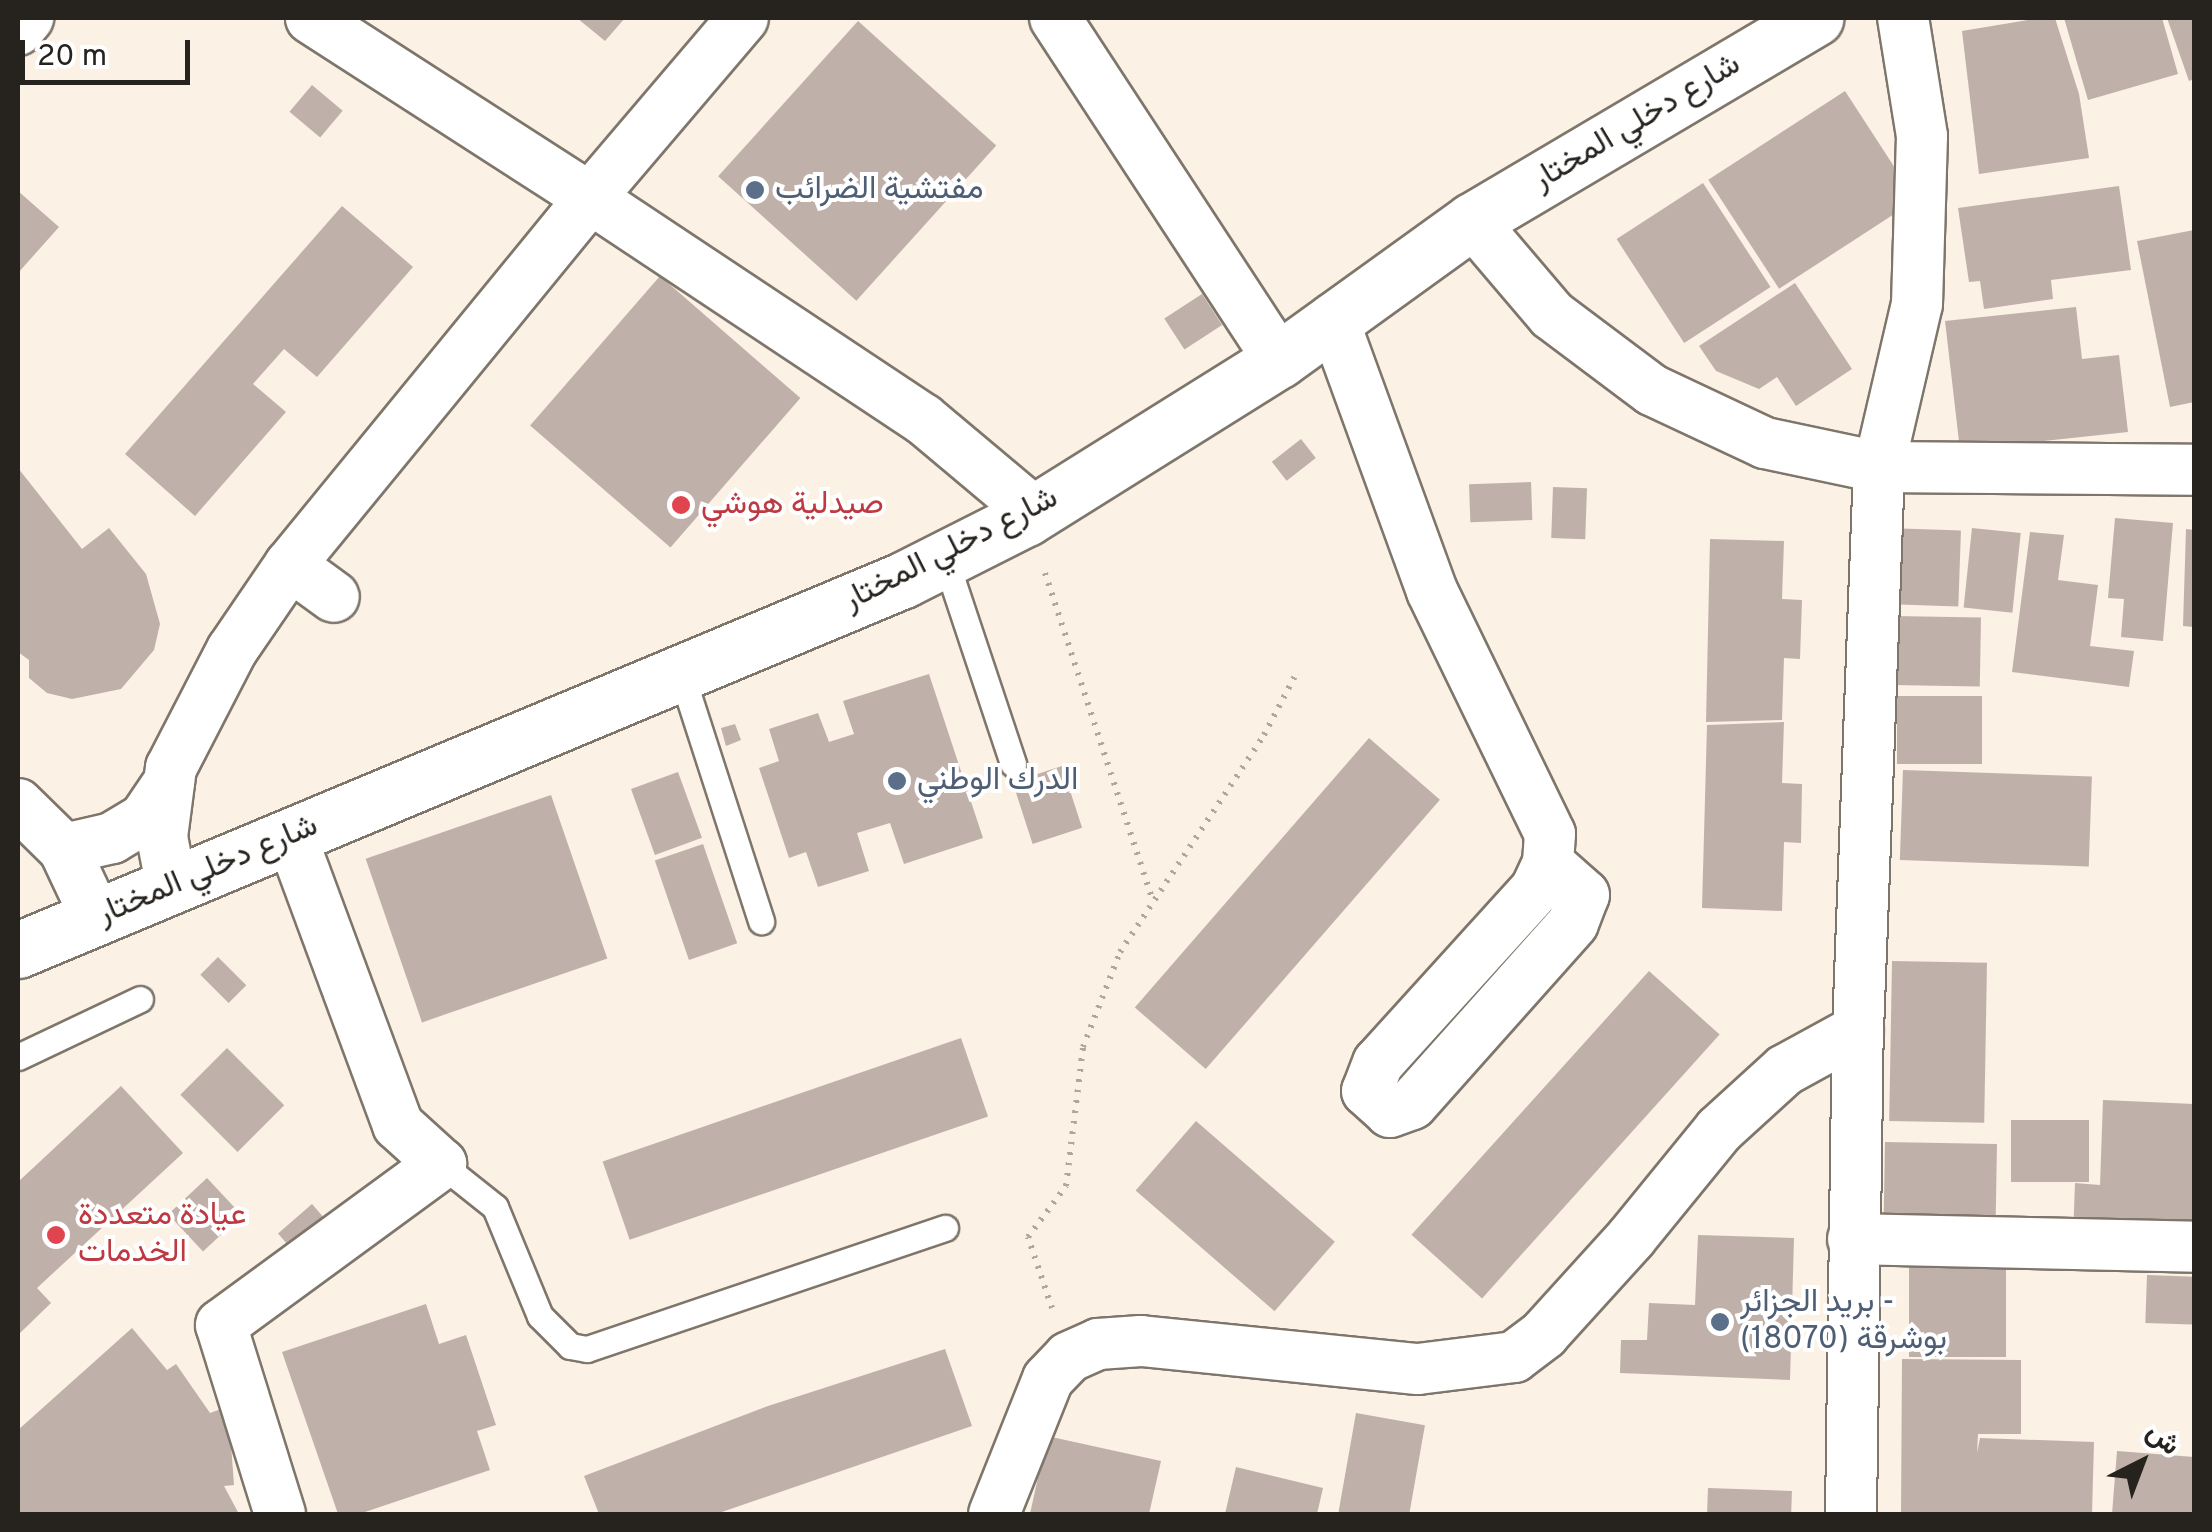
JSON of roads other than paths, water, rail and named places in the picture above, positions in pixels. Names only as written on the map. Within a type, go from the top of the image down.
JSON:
[{"type":"main road","name":"شارع دخلي المختار","points":[[18,950],[171,882],[681,673],[945,559],[1031,515],[1279,360],[1472,221],[1814,18]]},
{"type":"street","points":[[18,30],[28,18]]},
{"type":"street","points":[[310,18],[891,396],[1031,515]]},
{"type":"street","points":[[64,849],[112,838],[144,819],[169,782],[232,650],[290,565],[742,18]]},
{"type":"street","points":[[1055,18],[1279,360]]},
{"type":"street","points":[[1851,1514],[1852,1240],[1878,467],[1917,304],[1922,136],[1904,18]]},
{"type":"street","points":[[1472,221],[1552,315],[1652,390],[1765,443],[1878,467],[2194,470]]},
{"type":"street","points":[[1333,319],[1432,591],[1550,834],[1548,863],[1536,888],[1378,1063],[1367,1091],[1390,1112],[1412,1104],[1572,923],[1584,895],[1548,863]]},
{"type":"street","points":[[290,565],[334,597]]},
{"type":"street","points":[[169,782],[162,837],[171,882]]},
{"type":"street","points":[[18,804],[64,849],[96,917]]},
{"type":"street","points":[[280,1514],[221,1325],[441,1164],[398,1125],[291,836]]},
{"type":"street","points":[[994,1514],[1048,1379],[1069,1357],[1098,1344],[1140,1341],[1418,1369],[1514,1357],[1544,1334],[1719,1130],[1785,1070],[1858,1030]]},
{"type":"street","points":[[1852,1240],[2194,1247]]},
{"type":"lane","points":[[945,559],[1013,764]]},
{"type":"lane","points":[[681,673],[761,921]]},
{"type":"lane","points":[[18,1057],[140,999]]},
{"type":"lane","points":[[441,1164],[494,1207],[540,1316],[570,1346],[586,1349],[945,1228]]},
{"type":"place","name":"مفتشية الضرائب","points":[[755,190]]},
{"type":"place","name":"صيدلية هوشي","points":[[681,505]]},
{"type":"place","name":"الدرك الوطني","points":[[897,781]]},
{"type":"place","name":"عيادة متعددة الخدمات","points":[[56,1235]]},
{"type":"place","name":"بريد الجزائر - بوشرقة (18070)","points":[[1720,1322]]}]
